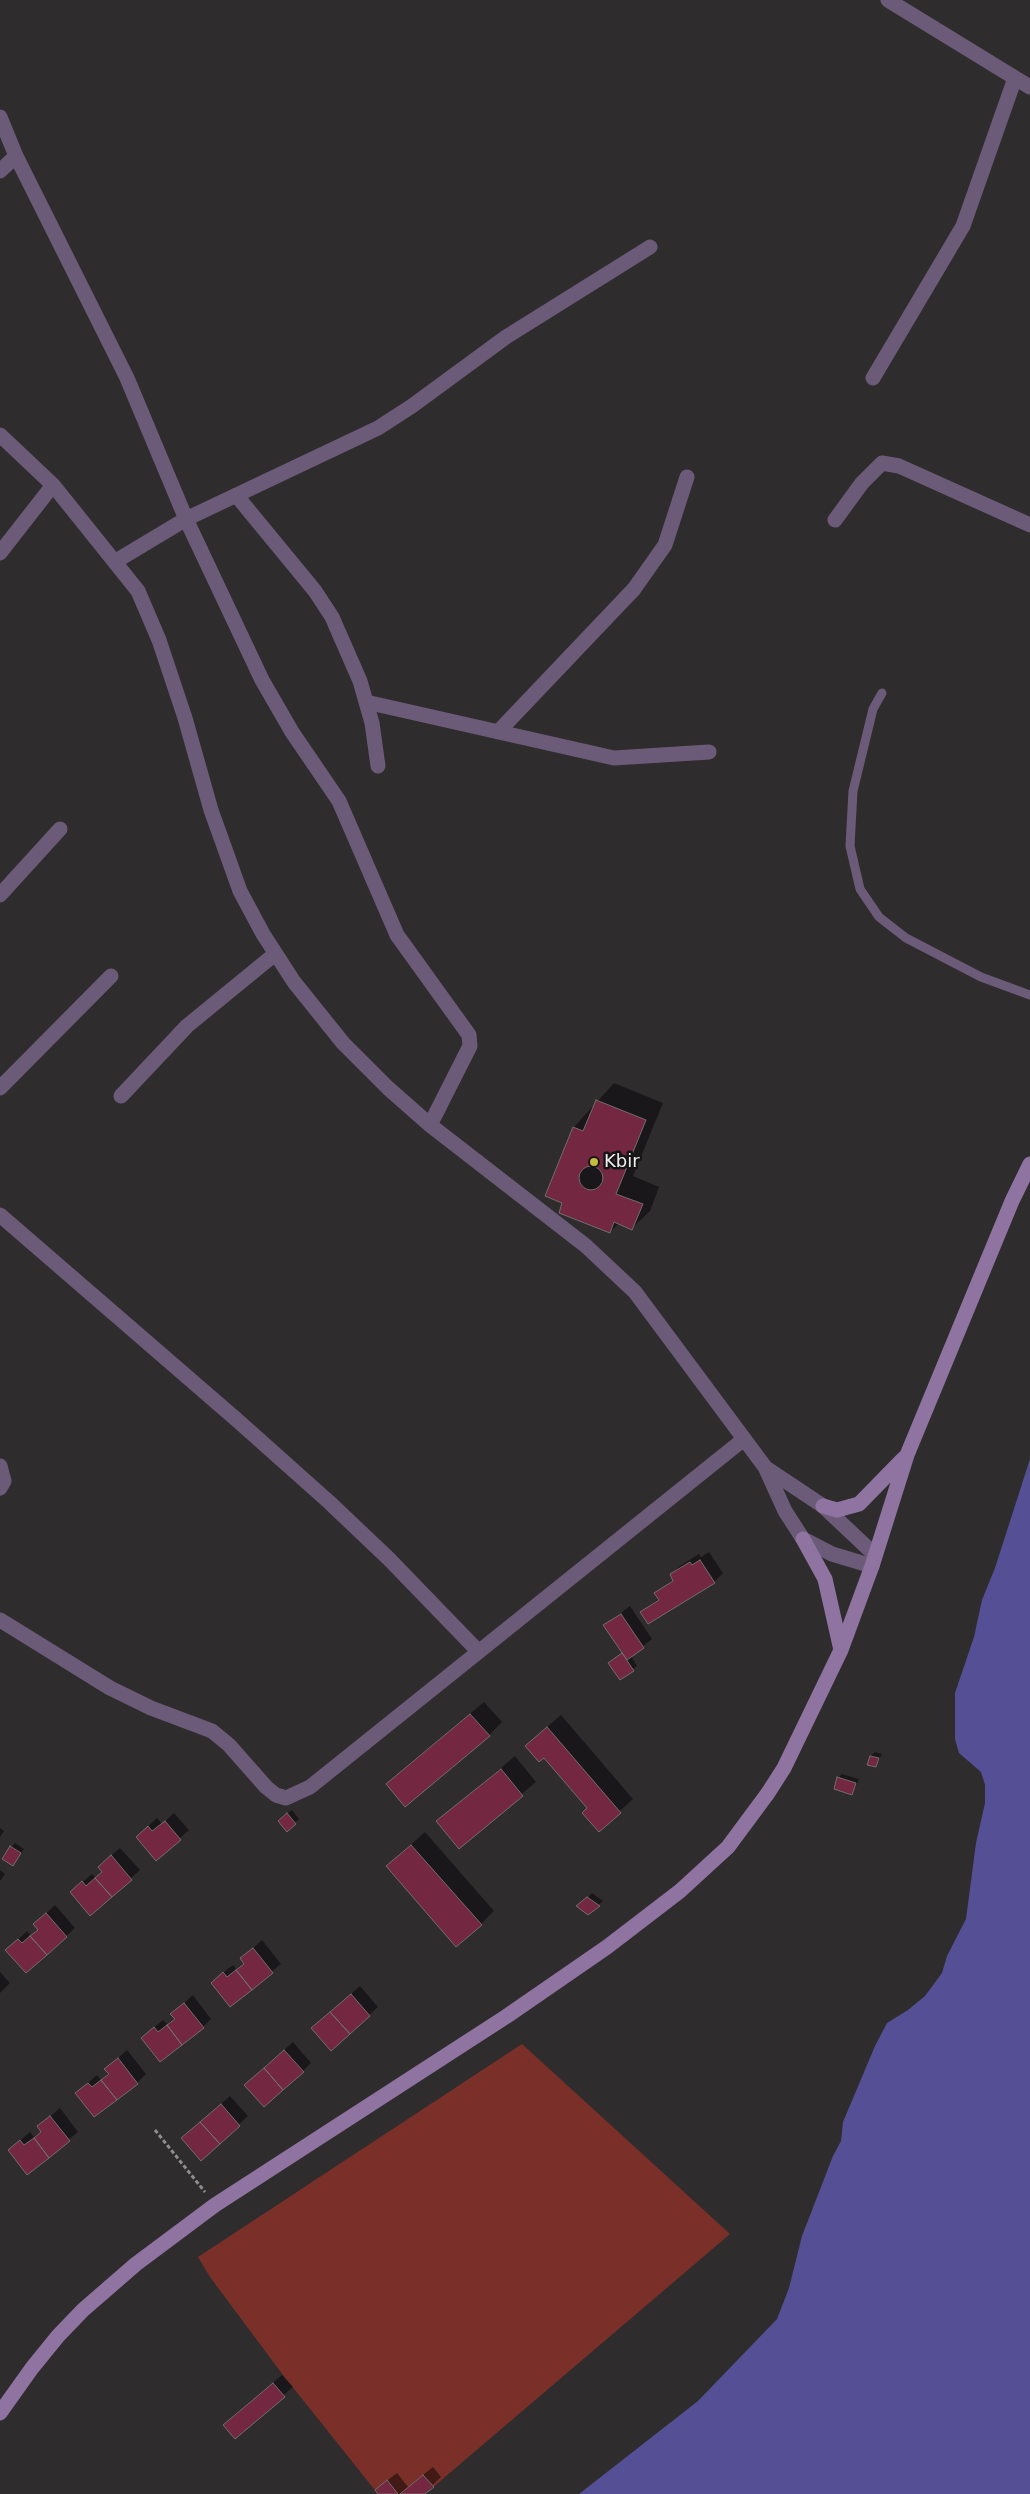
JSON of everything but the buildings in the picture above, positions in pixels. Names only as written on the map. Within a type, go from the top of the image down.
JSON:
[{"type":"street","points":[[888,0],[1030,87]]},
{"type":"street","points":[[873,378],[963,226],[1015,78]]},
{"type":"street","points":[[0,117],[16,156],[128,378],[186,519],[262,680],[292,732],[339,801],[397,934],[469,1035],[470,1046],[430,1125]]},
{"type":"street","points":[[0,171],[16,156]]},
{"type":"street","points":[[116,562],[186,519],[378,428],[412,406],[506,337],[650,247]]},
{"type":"street","points":[[0,435],[53,485],[138,591],[159,640],[185,718],[211,810],[240,891],[275,954],[294,982],[343,1043],[388,1088],[430,1125],[586,1246],[635,1292],[765,1467],[785,1511],[825,1579],[841,1650]]},
{"type":"street","points":[[835,520],[862,483],[882,463],[899,466],[1030,525]]},
{"type":"street","points":[[498,732],[634,589],[664,545],[687,477]]},
{"type":"street","points":[[0,553],[53,485]]},
{"type":"street","points":[[236,495],[315,591],[348,652],[372,723],[378,766]]},
{"type":"street","points":[[366,702],[614,758],[709,752]]},
{"type":"street","points":[[0,895],[60,829]]},
{"type":"street","points":[[121,1096],[186,1026],[275,954]]},
{"type":"street","points":[[0,1088],[111,976]]},
{"type":"street","points":[[0,2413],[32,2368],[83,2310],[136,2264],[215,2205],[507,2016],[607,1947],[706,1869],[728,1847],[784,1768],[841,1650],[873,1561],[907,1455],[1012,1201],[1030,1164]]},
{"type":"street","points":[[0,1215],[322,1496],[389,1559],[478,1651]]},
{"type":"street","points":[[0,1620],[110,1688],[151,1708],[212,1731],[228,1745],[266,1786],[276,1795],[286,1798],[310,1787],[744,1439]]},
{"type":"street","points":[[823,1506],[837,1510],[859,1504],[907,1455]]},
{"type":"street","points":[[0,1466],[4,1481],[0,1488]]},
{"type":"street","points":[[765,1467],[823,1506],[873,1561]]},
{"type":"street","points":[[803,1539],[832,1554],[873,1561]]},
{"type":"lane","points":[[882,693],[873,709],[853,791],[850,846],[860,889],[879,917],[906,938],[982,977],[1030,995]]},
{"type":"path","points":[[155,2130],[215,2205]]},
{"type":"shaded area","points":[[1030,1459],[1030,2494],[579,2494],[698,2401],[777,2319],[789,2288],[802,2236],[833,2156],[841,2141],[843,2122],[875,2046],[887,2023],[908,2010],[925,1996],[942,1973],[947,1956],[966,1919],[976,1843],[985,1803],[985,1785],[981,1772],[959,1753],[955,1739],[955,1693],[974,1637],[982,1600],[995,1568]]},
{"type":"shaded area","points":[[522,2044],[730,2234],[425,2494],[378,2494],[283,2375],[210,2277],[198,2257]]},
{"type":"place","name":"Kbir","points":[[594,1162]]}]
